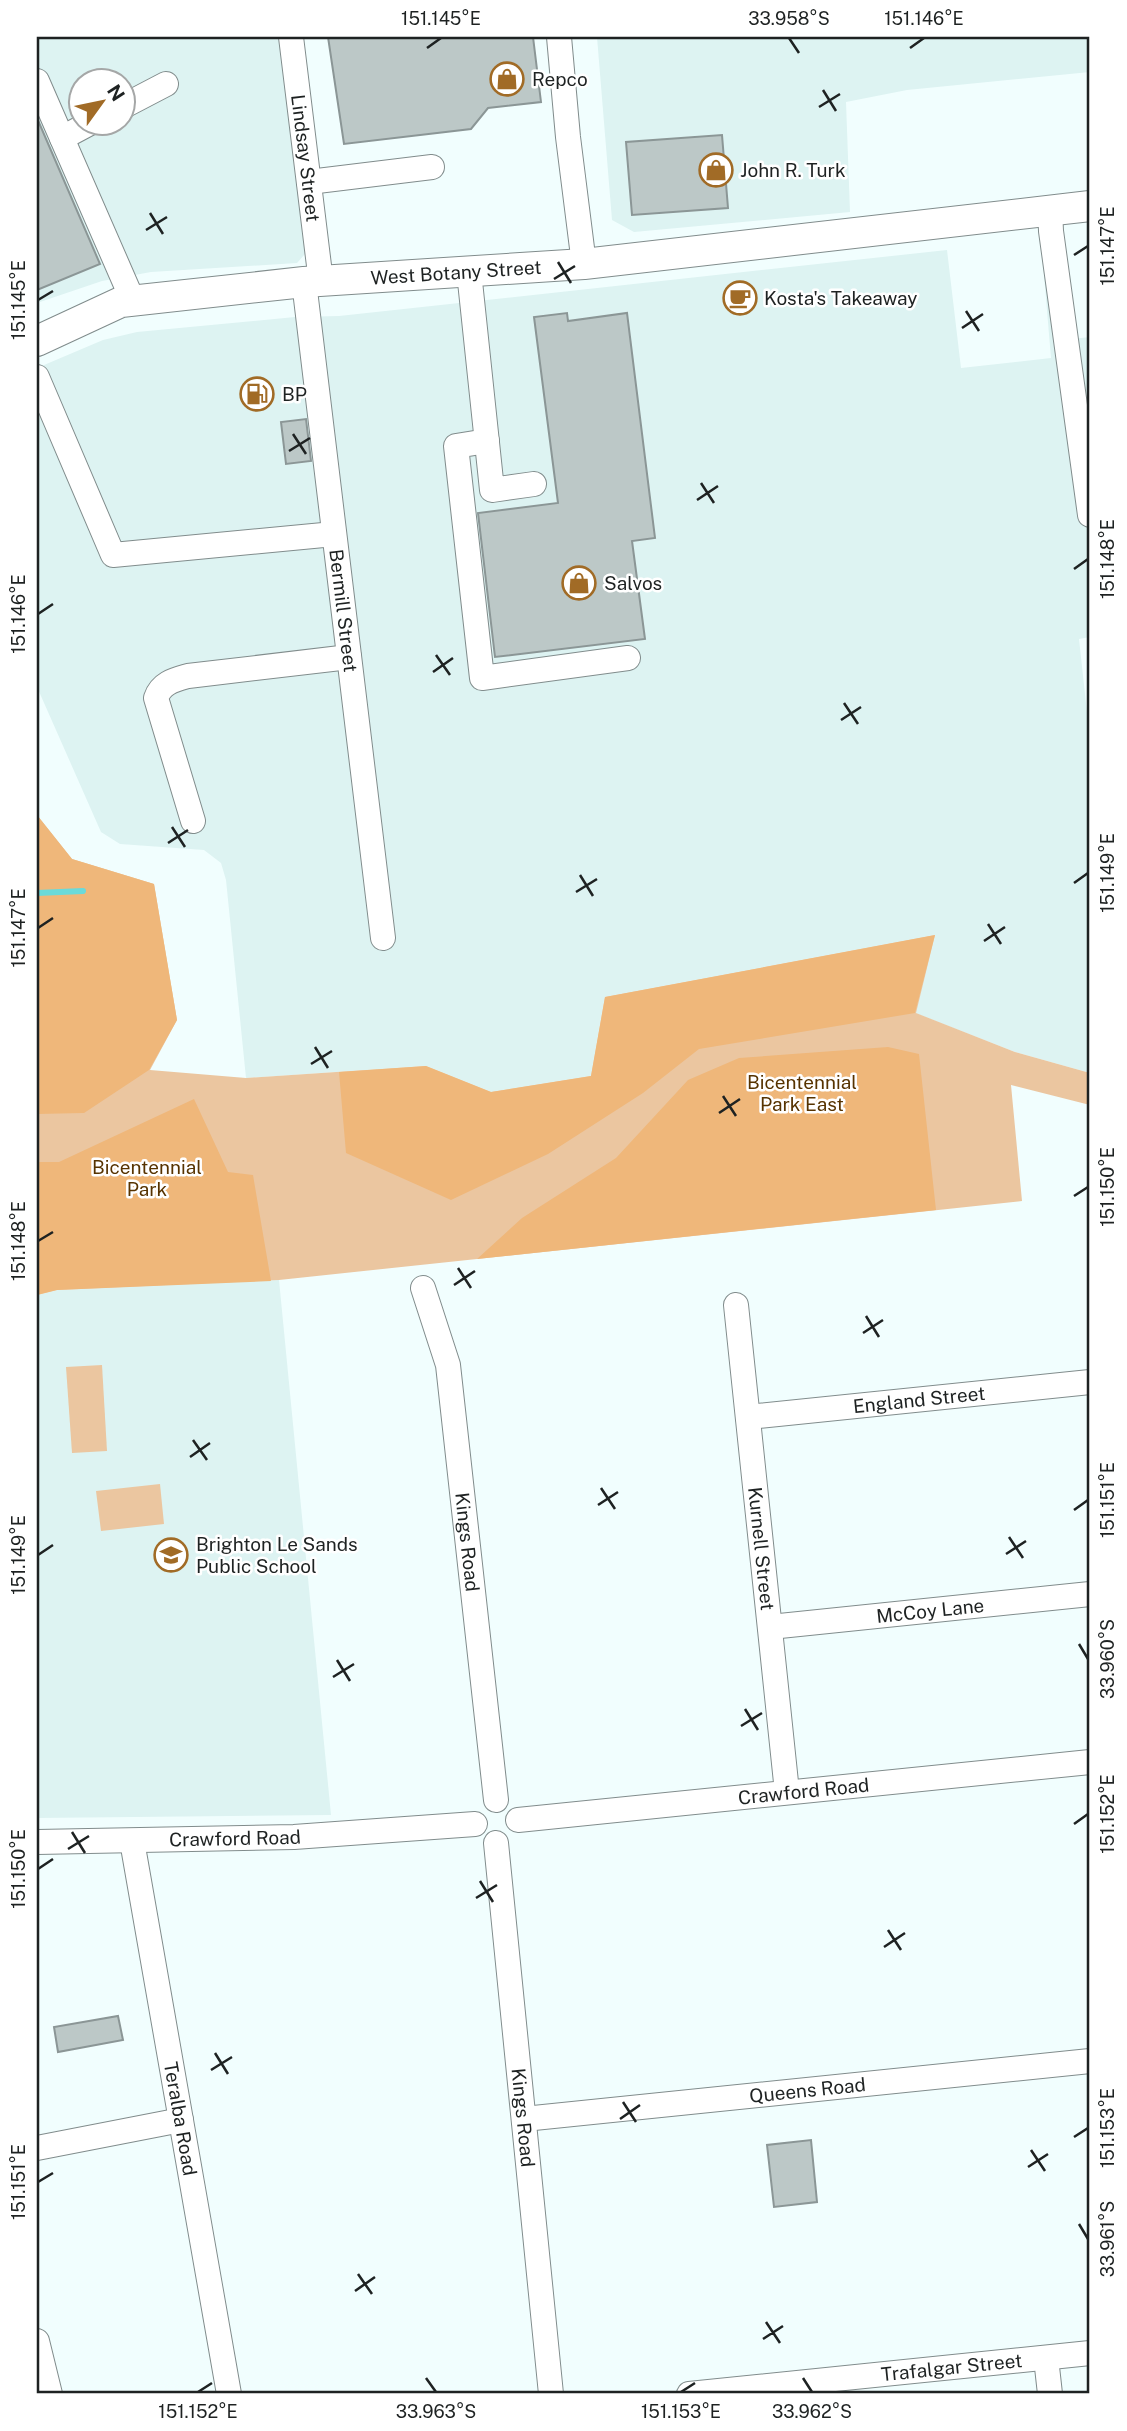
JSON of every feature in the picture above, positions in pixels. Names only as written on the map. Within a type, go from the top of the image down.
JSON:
[{"type":"main road","name":"West Botany Street","points":[[37,341],[121,302],[313,282],[584,264],[1090,206]]},
{"type":"street","name":"Lindsay Street","points":[[291,37],[309,182],[313,282]]},
{"type":"street","points":[[559,37],[584,264]]},
{"type":"street","points":[[37,81],[51,130],[133,301]]},
{"type":"street","points":[[136,100],[166,85]]},
{"type":"street","points":[[309,182],[432,167]]},
{"type":"street","points":[[1050,211],[1090,515]]},
{"type":"street","points":[[469,272],[492,489],[534,484]]},
{"type":"street","name":"Bermill Street","points":[[313,282],[334,534],[383,938]]},
{"type":"street","points":[[37,377],[113,555],[334,534]]},
{"type":"street","points":[[487,441],[456,446],[482,678],[628,658]]},
{"type":"street","points":[[194,821],[156,698],[159,690],[165,684],[188,676],[349,657]]},
{"type":"street","name":"Kings Road","points":[[423,1288],[448,1365],[496,1800]]},
{"type":"street","name":"Kurnell Street","points":[[736,1305],[787,1792]]},
{"type":"street","name":"England Street","points":[[748,1417],[1090,1382]]},
{"type":"street","name":"McCoy Lane","points":[[770,1627],[1090,1594]]},
{"type":"street","name":"Crawford Road","points":[[518,1820],[1090,1762]]},
{"type":"street","points":[[496,1800],[511,1806],[518,1820],[517,1829],[512,1836],[496,1843],[483,1838],[475,1824],[480,1808],[496,1800]]},
{"type":"street","name":"Crawford Road","points":[[37,1842],[294,1837],[475,1824]]},
{"type":"street","name":"Teralba Road","points":[[132,1841],[229,2394]]},
{"type":"street","name":"Kings Road","points":[[496,1843],[551,2394]]},
{"type":"street","name":"Queens Road","points":[[524,2119],[1090,2061]]},
{"type":"street","points":[[37,2148],[181,2120]]},
{"type":"street","points":[[37,2341],[50,2394]]},
{"type":"street","name":"Trafalgar Street","points":[[689,2394],[1090,2353]]},
{"type":"street","points":[[1046,2358],[1050,2394]]},
{"type":"shaded area","points":[[37,37],[279,37],[300,168],[305,254],[297,263],[151,272],[102,281],[37,303]]},
{"type":"shaded area","points":[[597,37],[1090,37],[1090,72],[907,90],[846,102],[850,212],[634,232],[612,220]]},
{"type":"shaded area","points":[[1041,239],[1072,339],[1090,337],[1090,637],[1079,639],[1090,740],[1090,1073],[1015,1052],[915,1013],[935,935],[605,997],[591,1076],[491,1092],[426,1066],[246,1078],[226,880],[221,863],[204,850],[120,844],[101,832],[37,687],[37,368],[103,340],[137,332],[295,317],[339,316],[947,250],[961,368],[1051,358]]},
{"type":"shaded area","name":"Brighton Le Sands Public School","points":[[279,1280],[331,1815],[37,1818],[37,1295],[57,1290]]},
{"type":"green space","name":"Bicentennial Park East","points":[[37,815],[72,859],[154,884],[177,1020],[150,1070],[246,1078],[426,1066],[491,1092],[591,1076],[605,997],[935,935],[916,1013],[1015,1052],[1090,1073],[1090,1105],[1011,1085],[1022,1201],[279,1280],[57,1290],[37,1295]]},
{"type":"green space","points":[[37,815],[72,859],[154,884],[177,1020],[149,1070],[84,1113],[37,1114]]},
{"type":"green space","points":[[935,935],[915,1013],[699,1049],[643,1093],[548,1154],[451,1200],[346,1153],[339,1072],[426,1066],[491,1092],[591,1076],[605,997]]},
{"type":"green space","points":[[888,1047],[919,1054],[936,1210],[477,1259],[522,1218],[616,1158],[688,1080],[739,1058]]},
{"type":"green space","name":"Bicentennial Park","points":[[194,1099],[228,1172],[253,1175],[271,1281],[57,1290],[37,1295],[37,1162],[59,1162]]},
{"type":"green space","points":[[102,1365],[107,1451],[72,1453],[66,1367]]},
{"type":"green space","points":[[160,1484],[164,1524],[101,1531],[96,1491]]},
{"type":"building","points":[[328,37],[533,37],[541,102],[488,108],[471,129],[344,144]]},
{"type":"building","points":[[37,118],[100,264],[37,290]]},
{"type":"building","points":[[722,135],[728,208],[632,215],[626,142]]},
{"type":"building","points":[[567,313],[568,321],[627,313],[655,538],[632,541],[645,639],[495,657],[478,513],[558,503],[534,317]]},
{"type":"building","points":[[306,419],[311,461],[286,464],[281,422]]},
{"type":"building","points":[[118,2016],[123,2040],[58,2052],[54,2027]]},
{"type":"building","points":[[811,2140],[817,2202],[774,2207],[767,2145]]},
{"type":"waterway","points":[[37,893],[83,891]]},
{"type":"place","name":"Repco","points":[[507,79]]},
{"type":"place","name":"John R. Turk","points":[[716,170]]},
{"type":"place","name":"Kosta's Takeaway","points":[[740,298]]},
{"type":"place","name":"BP","points":[[257,394]]},
{"type":"place","name":"Salvos","points":[[579,583]]},
{"type":"place","name":"Brighton Le Sands Public School","points":[[171,1555]]}]
